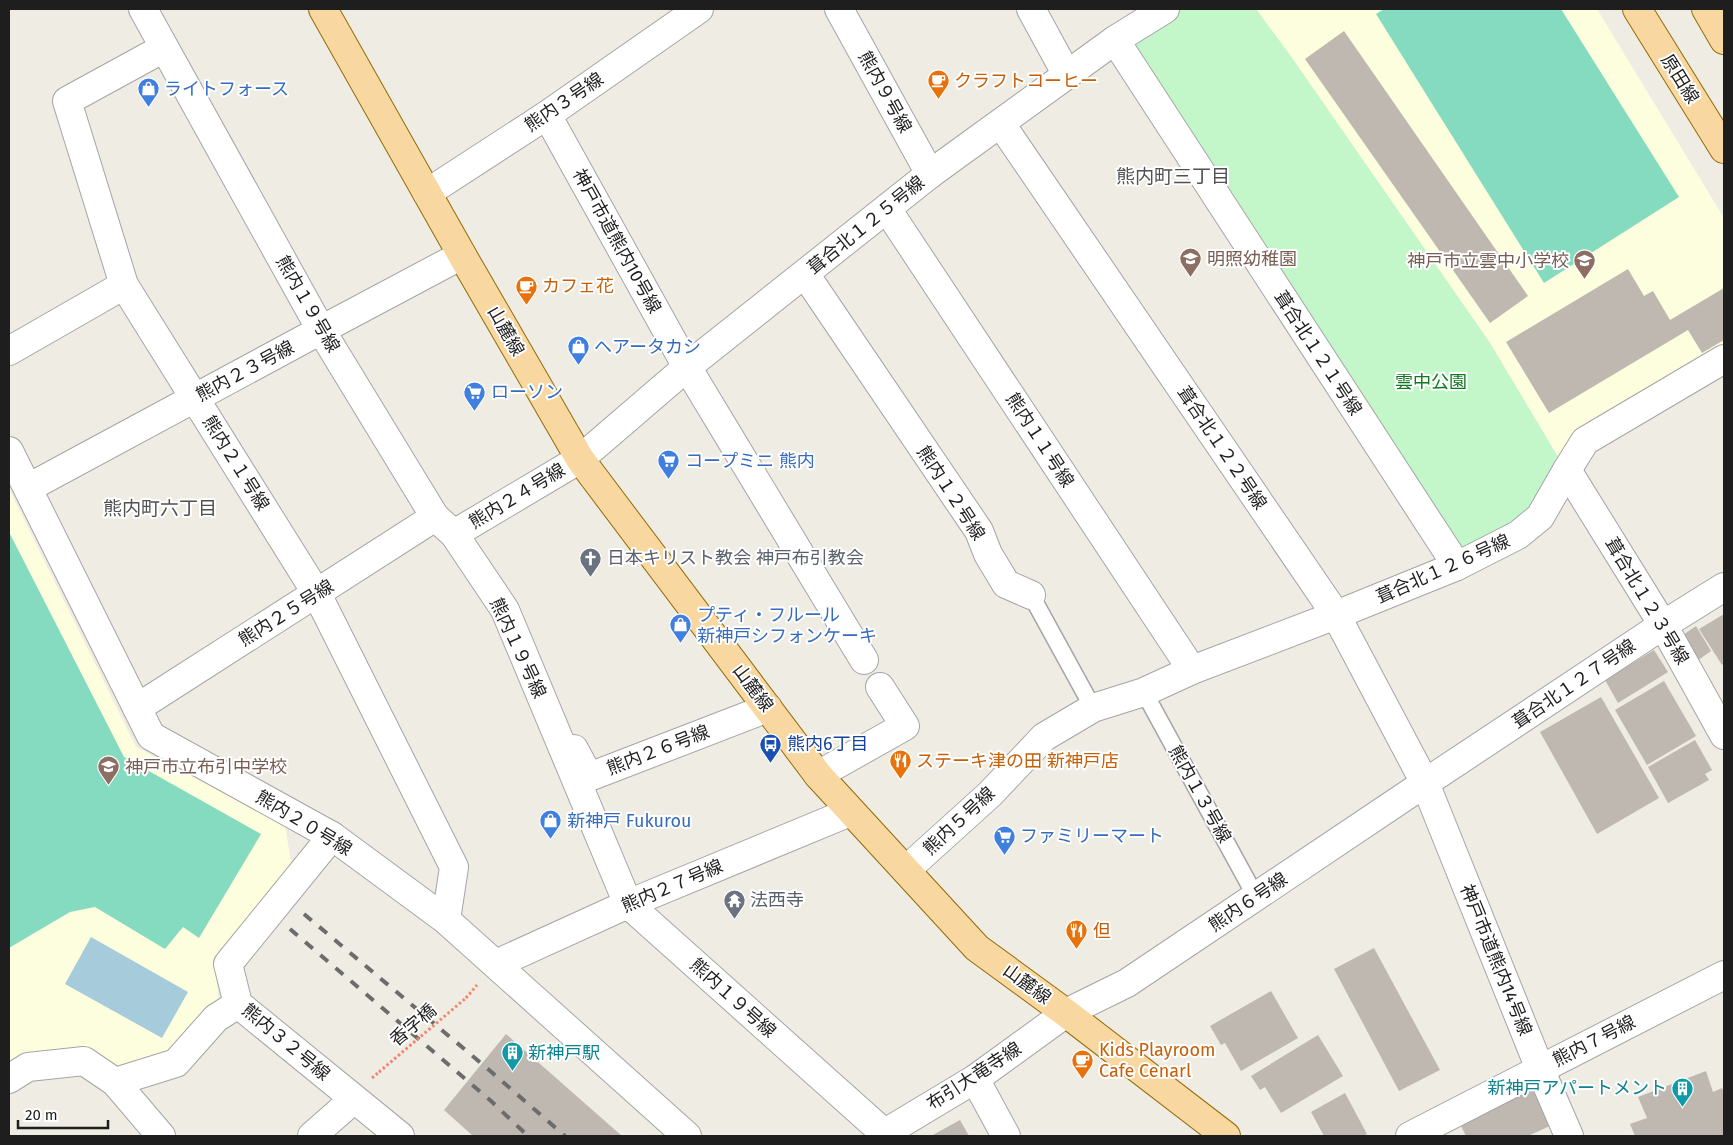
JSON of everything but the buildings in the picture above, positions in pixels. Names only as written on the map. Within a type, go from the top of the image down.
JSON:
[{"type":"main road","name":"山麓線","points":[[323,9],[462,256],[580,459],[818,775],[977,948],[1066,1013],[1226,1136]]},
{"type":"main road","name":"原田線","points":[[1637,9],[1724,149]]},
{"type":"main road","points":[[1706,9],[1724,40]]},
{"type":"street","name":"熊内１９号線","points":[[143,9],[321,330],[445,526],[505,610],[628,904],[882,1135]]},
{"type":"street","name":"熊内３号線","points":[[427,193],[547,115],[700,9]]},
{"type":"street","name":"熊内９号線","points":[[840,9],[930,174]]},
{"type":"street","points":[[1031,9],[1068,75]]},
{"type":"street","name":"葺合北１２５号線","points":[[580,459],[687,367],[930,174],[1115,40],[1137,16],[1165,9]]},
{"type":"street","name":"葺合北１２１号線","points":[[1115,40],[1456,566]]},
{"type":"street","name":"熊内２１号線","points":[[164,48],[67,102],[124,285],[317,594],[454,867],[446,920]]},
{"type":"street","name":"神戸市道熊内10号線","points":[[547,115],[687,367],[864,660]]},
{"type":"street","name":"葺合北１２２号線","points":[[1001,124],[1336,616],[1425,783]]},
{"type":"street","name":"熊内１１号線","points":[[887,209],[1192,670]]},
{"type":"street","name":"熊内２３号線","points":[[28,488],[462,256]]},
{"type":"street","name":"熊内１２号線","points":[[805,274],[979,531],[988,554],[1006,584],[1031,596]]},
{"type":"street","points":[[9,351],[124,285]]},
{"type":"street","name":"葺合北１２６号線","points":[[1192,670],[1336,616],[1456,566],[1518,535],[1540,517],[1585,442],[1724,359]]},
{"type":"street","name":"熊内２０号線","points":[[9,451],[151,736],[332,836],[446,920],[687,1136]]},
{"type":"street","name":"熊内２４号線","points":[[445,526],[580,459]]},
{"type":"street","name":"葺合北１２３号線","points":[[1567,470],[1663,625],[1724,734]]},
{"type":"street","name":"熊内２５号線","points":[[137,708],[317,594],[445,526]]},
{"type":"street","name":"葺合北１２７号線","points":[[1425,783],[1663,625],[1724,587]]},
{"type":"street","name":"熊内５号線","points":[[906,870],[990,794],[1044,737],[1094,708],[1144,692],[1192,670]]},
{"type":"street","points":[[818,775],[905,726],[880,687]]},
{"type":"street","name":"熊内２６号線","points":[[566,755],[574,749],[589,777],[768,708]]},
{"type":"street","name":"熊内６号線","points":[[1066,1013],[1127,983],[1425,783]]},
{"type":"street","name":"神戸市道熊内14号線","points":[[1425,783],[1540,1069],[1569,1136]]},
{"type":"street","name":"熊内２７号線","points":[[496,964],[628,904],[850,812]]},
{"type":"street","name":"熊内３２号線","points":[[332,836],[228,964],[238,1004],[400,1136]]},
{"type":"street","name":"熊内７号線","points":[[1410,1136],[1724,974]]},
{"type":"street","points":[[115,1082],[176,1063],[216,1018],[238,1004]]},
{"type":"street","name":"布引大竜寺線","points":[[882,1135],[975,1079],[1066,1013]]},
{"type":"street","points":[[9,1079],[28,1067],[84,1061],[115,1082],[161,1136]]},
{"type":"street","points":[[975,1079],[1006,1136]]},
{"type":"street","points":[[312,1136],[354,1099]]},
{"type":"lane","name":"熊内１２号線","points":[[1031,596],[1094,708]]},
{"type":"lane","name":"熊内１３号線","points":[[1144,692],[1256,897]]},
{"type":"path","name":"香字橋","points":[[379,1072],[466,998]]},
{"type":"shaded area","name":"神戸市立雲中小学校","points":[[1256,9],[1597,9],[1724,218],[1724,348],[1561,462],[1490,343]]},
{"type":"shaded area","name":"神戸市立布引中学校","points":[[9,489],[136,747],[285,826],[292,867],[215,961],[219,1004],[172,1056],[121,1074],[9,1069]]},
{"type":"green space","name":"雲中公園","points":[[1182,9],[1256,9],[1490,343],[1561,462],[1536,507],[1513,527],[1460,554],[1127,44]]},
{"type":"green space","points":[[1384,9],[1561,9],[1679,197],[1544,283],[1376,14]]},
{"type":"green space","points":[[9,532],[124,757],[261,834],[199,938],[183,927],[165,949],[95,907],[70,912],[9,948]]},
{"type":"water","points":[[91,937],[188,992],[162,1038],[65,984]]},
{"type":"railway","points":[[304,914],[565,1136]]},
{"type":"railway","points":[[290,929],[491,1101],[528,1136]]},
{"type":"place","name":"クラフトコーヒー","points":[[938,100]]},
{"type":"place","name":"ライトフォース","points":[[148,108]]},
{"type":"place","name":"明照幼稚園","points":[[1191,278]]},
{"type":"place","name":"神戸市立雲中小学校","points":[[1585,280]]},
{"type":"place","name":"カフェ花","points":[[526,305]]},
{"type":"place","name":"ヘアータカシ","points":[[578,366]]},
{"type":"place","name":"ローソン","points":[[475,411]]},
{"type":"place","name":"コープミニ 熊内","points":[[669,480]]},
{"type":"place","name":"日本キリスト教会 神戸布引教会","points":[[591,577]]},
{"type":"place","name":"プティ・フルール 新神戸シフォンケーキ","points":[[681,644]]},
{"type":"place","name":"熊内6丁目","points":[[771,763]]},
{"type":"place","name":"ステーキ津の田 新神戸店","points":[[900,780]]},
{"type":"place","name":"神戸市立布引中学校","points":[[109,786]]},
{"type":"place","name":"新神戸 Fukurou","points":[[551,840]]},
{"type":"place","name":"ファミリーマート","points":[[1004,855]]},
{"type":"place","name":"法西寺","points":[[734,919]]},
{"type":"place","name":"但","points":[[1077,950]]},
{"type":"place","name":"新神戸駅","points":[[512,1072]]},
{"type":"place","name":"Kids Playroom Cafe Cenarl","points":[[1083,1079]]},
{"type":"place","name":"新神戸アパートメント","points":[[1683,1107]]},
{"type":"district","name":"熊内町三丁目","points":[[1173,176]]},
{"type":"district","name":"熊内町六丁目","points":[[160,508]]}]
